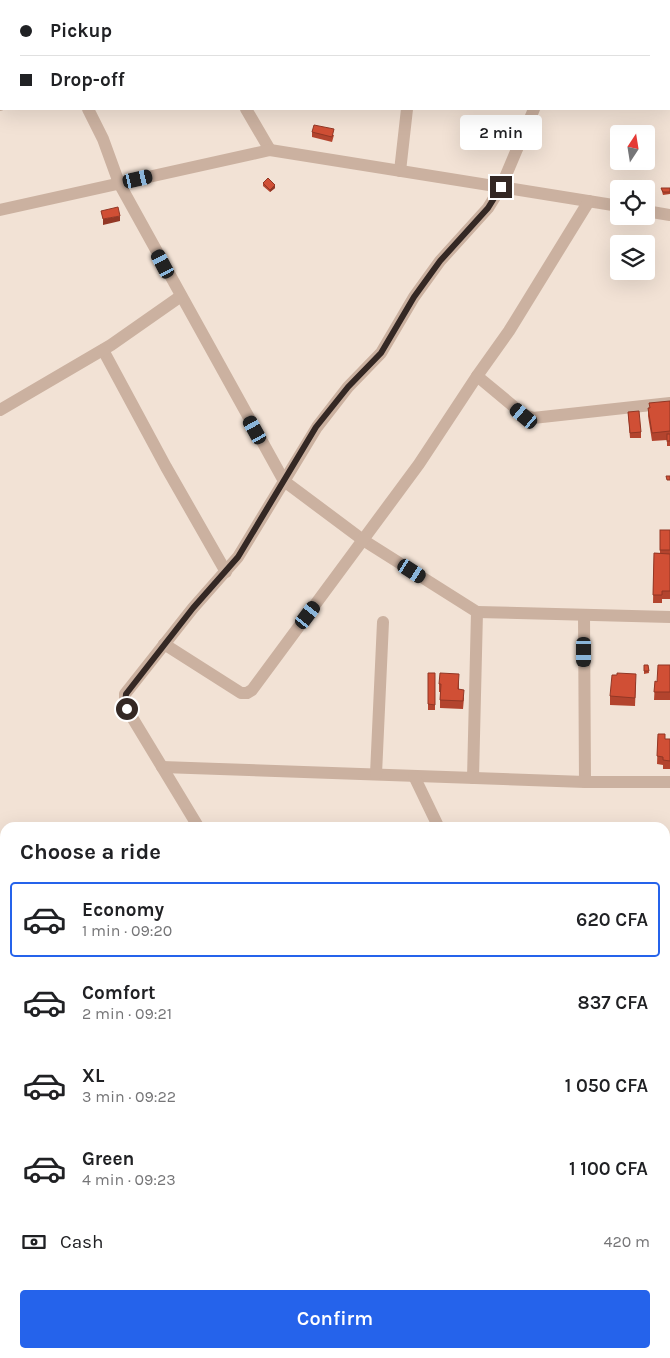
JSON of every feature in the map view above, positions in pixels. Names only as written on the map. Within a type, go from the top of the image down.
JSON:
[{"type":"street","points":[[88,110],[103,139],[119,183],[284,481],[363,540],[477,612],[670,617]]},
{"type":"street","points":[[247,110],[270,150]]},
{"type":"street","points":[[400,171],[407,110]]},
{"type":"street","points":[[195,822],[127,709],[124,698],[193,608],[226,572],[254,532],[316,427],[348,387],[381,353],[414,297],[440,261],[488,208],[501,187],[534,110]]},
{"type":"street","points":[[0,210],[270,150],[610,204]]},
{"type":"street","points":[[164,644],[241,694],[252,690],[419,464],[477,376],[510,331],[589,201]]},
{"type":"street","points":[[655,212],[670,215]]},
{"type":"street","points":[[0,410],[103,350],[182,296]]},
{"type":"street","points":[[103,350],[166,467],[226,572]]},
{"type":"street","points":[[477,376],[524,416],[533,418],[670,403]]},
{"type":"street","points":[[473,778],[477,612]]},
{"type":"street","points":[[584,615],[585,782]]},
{"type":"street","points":[[376,774],[383,622]]},
{"type":"street","points":[[162,767],[585,782],[670,782]]},
{"type":"street","points":[[414,776],[436,822]]},
{"type":"building","points":[[314,125],[334,129],[332,137],[312,132]]},
{"type":"building","points":[[268,178],[275,185],[270,190],[263,183]]},
{"type":"building","points":[[661,188],[670,188],[670,192],[663,192]]},
{"type":"building","points":[[118,207],[120,216],[103,219],[101,211]]},
{"type":"building","points":[[670,401],[670,431],[652,433],[649,403]]},
{"type":"building","points":[[639,411],[641,432],[630,433],[628,412]]},
{"type":"building","points":[[667,434],[670,434],[670,441],[667,441]]},
{"type":"building","points":[[660,530],[670,530],[670,550],[660,550]]},
{"type":"building","points":[[654,553],[670,554],[670,591],[662,591],[662,595],[653,595]]},
{"type":"building","points":[[644,665],[648,665],[649,671],[644,671]]},
{"type":"building","points":[[658,665],[670,665],[670,692],[654,692],[655,681],[657,682]]},
{"type":"building","points":[[428,673],[435,673],[435,705],[428,704]]},
{"type":"building","points":[[440,673],[459,674],[458,689],[464,690],[463,701],[440,700]]},
{"type":"building","points":[[617,673],[636,674],[635,698],[610,696],[612,675],[617,675]]},
{"type":"building","points":[[658,734],[665,734],[665,739],[670,739],[670,761],[663,760],[663,757],[657,756]]},
{"type":"route","points":[[127,709],[124,698],[126,694],[193,608],[238,557],[316,427],[348,387],[388,344],[414,297],[440,261],[488,208],[501,187]]}]
